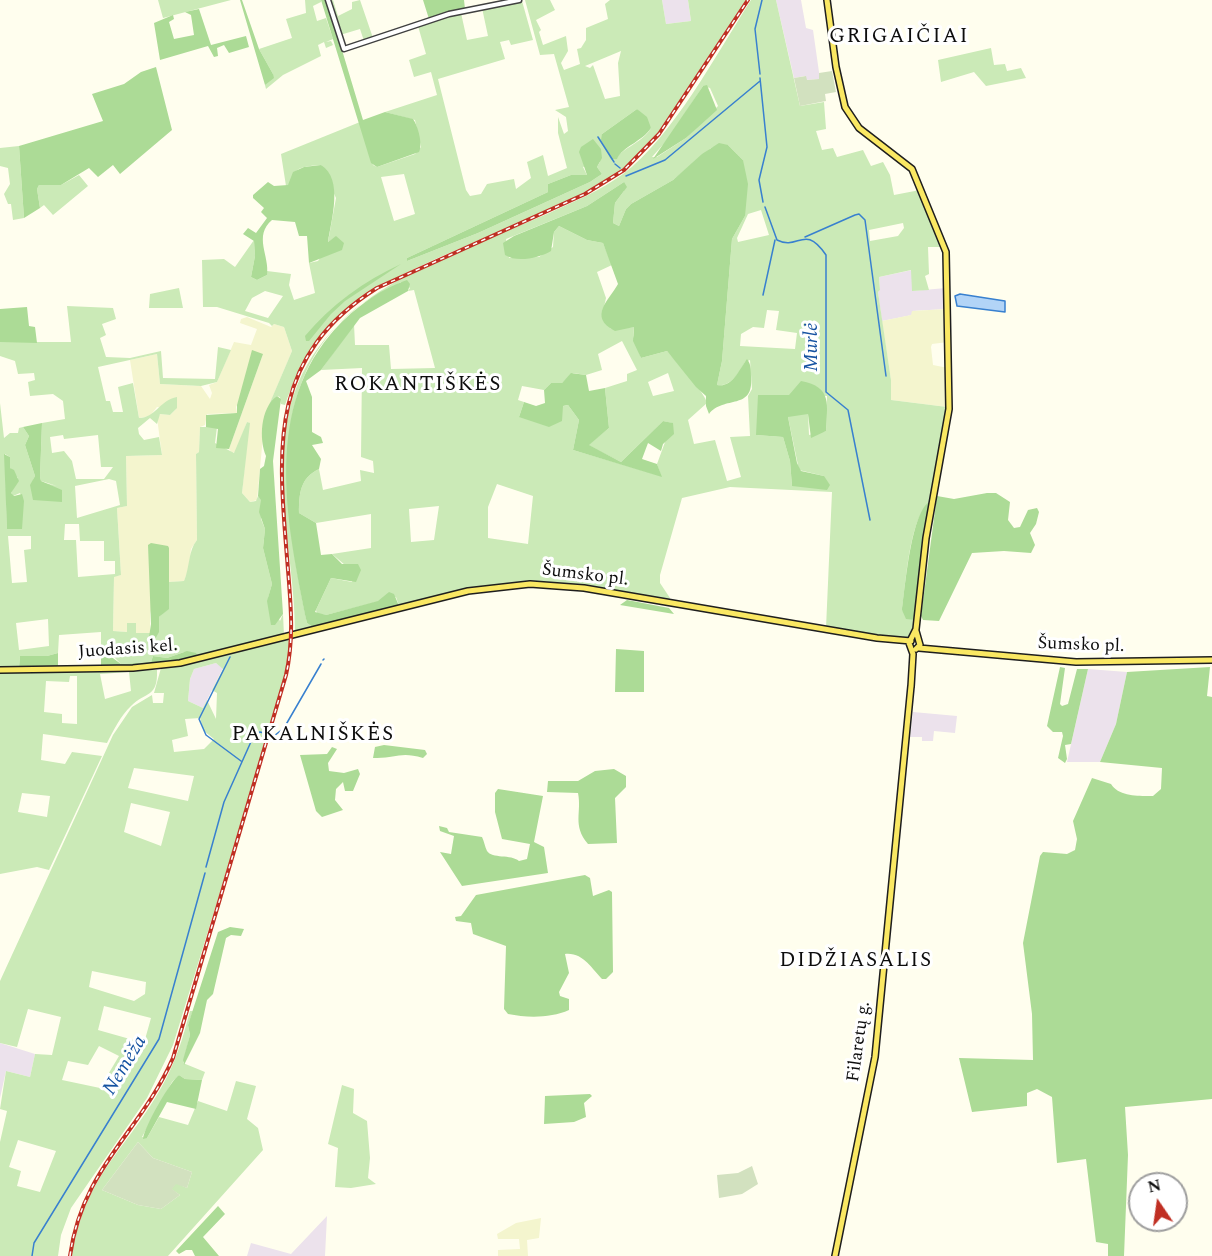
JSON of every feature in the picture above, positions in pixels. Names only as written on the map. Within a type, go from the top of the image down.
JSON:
[{"type":"main road","name":"Filaretų g.","points":[[827,0],[834,58],[844,105],[859,128],[904,161],[914,173],[945,246],[949,312],[949,409],[926,538],[875,1054],[835,1256]]},
{"type":"main road","name":"Šumsko pl.","points":[[292,636],[468,591],[542,584],[584,588],[1007,658],[1076,662],[1212,660]]},
{"type":"main road","name":"Juodasis kel.","points":[[0,670],[158,666],[195,660],[292,636]]},
{"type":"street","points":[[328,0],[344,49],[449,14],[519,0]]},
{"type":"shaded area","points":[[662,0],[688,0],[691,21],[666,24]]},
{"type":"shaded area","points":[[776,0],[801,0],[806,28],[813,30],[820,79],[806,80],[805,76],[794,78]]},
{"type":"shaded area","points":[[912,270],[912,291],[946,288],[947,309],[912,311],[912,315],[882,321],[878,292],[880,290],[879,277]]},
{"type":"shaded area","points":[[216,663],[223,668],[203,708],[188,701],[190,679],[194,669]]},
{"type":"shaded area","points":[[1088,669],[1127,672],[1116,724],[1100,762],[1067,762]]},
{"type":"shaded area","points":[[913,712],[957,716],[955,733],[934,731],[933,741],[922,741],[922,737],[910,737]]},
{"type":"shaded area","points":[[0,1043],[35,1054],[30,1077],[6,1071],[0,1098]]},
{"type":"shaded area","points":[[327,1216],[325,1256],[247,1256],[251,1243],[291,1254]]},
{"type":"green space","points":[[158,0],[231,0],[163,18]]},
{"type":"green space","points":[[240,0],[242,0],[259,49],[273,74],[274,78],[265,85]]},
{"type":"green space","points":[[305,0],[321,0],[313,6],[317,21],[326,18],[333,39],[326,42],[331,41],[333,45],[326,48],[324,42],[318,45],[321,56],[283,75],[266,89],[265,85],[273,74],[259,49],[292,38],[286,19],[306,13]]},
{"type":"green space","points":[[321,0],[327,0],[363,120],[385,112],[413,119],[419,135],[419,152],[377,167],[371,163]]},
{"type":"green space","points":[[333,0],[338,16],[352,9],[352,2],[360,0],[373,38],[364,41],[360,29],[340,35],[330,1]]},
{"type":"green space","points":[[423,0],[464,0],[465,9],[429,19]]},
{"type":"green space","points":[[525,0],[550,0],[555,10],[536,20],[541,30],[539,32],[543,45],[566,36],[568,51],[561,63],[564,70],[580,64],[577,49],[581,48],[586,40],[586,28],[608,19],[605,4],[610,0],[662,0],[666,24],[691,21],[688,0],[747,0],[675,112],[624,168],[586,192],[412,270],[364,297],[327,329],[311,350],[297,375],[285,405],[281,404],[280,397],[277,396],[269,405],[292,351],[284,327],[274,324],[272,326],[269,323],[217,307],[203,307],[202,260],[224,259],[235,267],[254,240],[255,256],[251,277],[257,280],[267,275],[267,271],[291,274],[289,285],[294,300],[315,293],[309,263],[318,261],[334,238],[328,242],[336,198],[321,165],[297,170],[290,184],[286,186],[281,154],[360,122],[373,165],[377,167],[415,154],[421,147],[415,120],[385,112],[437,95],[431,72],[414,77],[409,60],[426,54],[418,26],[461,13],[467,40],[488,36],[482,8],[522,1],[533,40],[511,45],[509,40],[500,42],[505,59],[438,79],[466,190],[470,196],[481,194],[487,184],[514,179],[516,189],[531,178],[527,162],[543,155],[548,176],[567,168],[558,133],[558,117],[564,134],[568,131],[566,117],[555,110],[569,107],[554,54],[540,55]],"holes":[[[621,51],[618,63],[620,96],[605,99],[593,65],[590,68],[585,66]],[[637,109],[651,128],[643,138],[614,160],[611,160],[602,134]],[[600,162],[597,167],[602,174],[590,182],[478,233],[407,261],[407,258],[548,192],[548,184],[571,175],[587,175],[583,167]],[[404,174],[415,214],[394,221],[381,177]],[[265,291],[283,296],[268,318],[245,311],[252,298]]]},
{"type":"green space","points":[[751,0],[776,0],[800,106],[824,102],[826,129],[816,131],[822,150],[833,148],[837,157],[863,150],[871,166],[883,162],[890,175],[894,195],[920,190],[942,247],[928,247],[929,274],[925,276],[929,290],[912,291],[911,270],[879,277],[880,290],[878,292],[891,380],[891,400],[947,407],[931,501],[918,521],[907,568],[902,610],[915,620],[913,633],[908,640],[826,628],[832,492],[730,487],[682,498],[660,575],[660,583],[670,598],[668,601],[579,585],[530,582],[474,588],[399,606],[396,597],[326,615],[317,614],[316,610],[331,578],[352,582],[357,564],[345,565],[332,554],[371,548],[371,514],[316,523],[299,513],[299,499],[304,482],[319,469],[323,490],[361,481],[360,470],[374,473],[373,461],[361,457],[362,368],[321,370],[354,324],[355,345],[389,345],[391,369],[435,368],[414,290],[408,291],[410,288],[401,282],[369,300],[389,285],[428,265],[576,201],[623,174],[659,139],[676,117]],"holes":[[[703,86],[710,88],[718,106],[686,138],[657,157],[652,157],[668,139]],[[728,145],[743,160],[745,216],[732,239],[722,361],[717,385],[730,382],[745,362],[750,360],[752,389],[748,396],[750,436],[730,437],[741,477],[727,481],[715,440],[694,444],[688,420],[707,403],[683,369],[667,351],[641,358],[633,336],[634,327],[611,329],[602,316],[606,298],[597,272],[612,265],[603,243],[587,240],[559,226],[554,232],[553,247],[539,257],[509,258],[506,239],[587,206],[624,182],[624,191],[615,203],[613,223],[619,226],[626,209],[673,180],[711,148]],[[761,210],[769,235],[738,242],[737,238],[748,214]],[[903,223],[904,228],[898,236],[870,241],[869,230]],[[767,310],[779,311],[776,330],[797,333],[795,349],[740,346],[741,334],[753,327],[764,328]],[[622,341],[637,370],[627,374],[627,381],[605,388],[609,428],[588,445],[621,462],[663,421],[672,423],[657,464],[661,476],[573,450],[579,420],[568,405],[519,417],[524,402],[518,400],[522,386],[544,390],[551,383],[562,383],[573,373],[586,375],[602,370],[598,354]],[[668,373],[674,391],[653,396],[648,382]],[[791,394],[827,396],[826,431],[809,435],[808,414],[791,414],[788,417],[799,470],[824,476],[792,486],[790,461],[783,437],[756,435]],[[497,484],[533,496],[528,544],[488,538],[488,507]],[[439,506],[434,540],[411,542],[409,509]]]},
{"type":"green space","points":[[199,9],[211,45],[246,36],[249,47],[229,53],[224,45],[217,48],[218,56],[214,57],[208,46],[160,60],[154,23],[173,15],[174,19],[169,22],[174,39],[194,35],[191,15],[185,12]]},
{"type":"green space","points":[[991,48],[994,65],[1005,64],[1007,71],[1021,68],[1026,78],[986,86],[974,72],[941,82],[938,60]]},
{"type":"green space","points":[[156,67],[172,130],[120,174],[113,165],[98,177],[89,168],[61,185],[39,185],[37,189],[40,208],[24,218],[19,146],[103,121],[92,94],[124,84],[141,72]]},
{"type":"green space","points":[[832,71],[836,92],[825,94],[826,101],[800,106],[794,78],[806,76],[807,80],[819,79],[819,73]]},
{"type":"green space","points":[[707,85],[717,110],[686,138],[653,159],[703,86]]},
{"type":"green space","points":[[637,109],[647,117],[651,128],[643,137],[623,151],[617,159],[611,160],[601,140],[602,134]]},
{"type":"green space","points":[[593,139],[601,149],[602,158],[597,167],[602,174],[590,182],[478,233],[407,261],[407,258],[548,192],[548,184],[571,175],[587,175],[579,152],[581,147]]},
{"type":"green space","points":[[719,143],[728,145],[743,160],[748,184],[745,216],[732,239],[722,361],[717,385],[731,381],[747,359],[750,367],[751,388],[743,399],[715,408],[709,414],[706,396],[667,351],[641,358],[633,341],[634,327],[615,331],[603,320],[603,308],[618,284],[603,243],[587,240],[559,226],[554,232],[551,251],[540,256],[528,259],[510,257],[505,255],[503,243],[514,236],[587,206],[624,182],[627,187],[615,203],[613,223],[619,226],[626,209],[631,204],[673,180],[702,154]]},
{"type":"green space","points":[[19,146],[24,218],[13,220],[11,204],[8,204],[4,194],[10,184],[8,168],[0,166],[0,148]]},
{"type":"green space","points":[[321,165],[328,171],[334,190],[328,242],[336,236],[344,243],[342,250],[309,263],[307,236],[299,236],[295,222],[272,220],[266,226],[263,239],[267,275],[257,280],[251,277],[255,256],[254,241],[243,234],[248,228],[256,233],[267,218],[261,212],[264,208],[253,198],[253,195],[268,182],[274,186],[288,185],[293,172],[304,167]]},
{"type":"green space","points":[[79,175],[88,186],[53,215],[44,205],[40,208],[37,189],[39,185],[61,185]]},
{"type":"green space","points":[[401,264],[345,301],[309,341],[306,341],[305,336],[337,304],[361,286]]},
{"type":"green space","points":[[407,280],[410,284],[408,291],[360,318],[321,370],[306,381],[312,397],[312,432],[321,437],[323,443],[312,445],[321,459],[319,469],[304,482],[299,506],[299,513],[316,523],[321,555],[332,554],[342,564],[358,564],[361,570],[356,582],[331,578],[315,612],[326,615],[378,601],[389,592],[394,594],[399,606],[314,628],[307,623],[288,512],[286,474],[288,436],[295,401],[309,366],[338,326],[375,295]]},
{"type":"green space","points":[[179,288],[183,308],[149,308],[150,294]]},
{"type":"green space","points":[[369,300],[340,324],[356,308]]},
{"type":"green space","points":[[67,306],[113,308],[116,319],[102,324],[106,335],[100,338],[106,357],[130,358],[161,351],[163,378],[215,379],[218,347],[231,350],[217,382],[201,386],[160,384],[157,354],[98,367],[106,401],[110,401],[113,412],[123,412],[118,387],[133,383],[139,418],[149,415],[177,397],[177,408],[170,415],[160,414],[157,424],[150,418],[138,428],[144,440],[159,437],[162,455],[126,456],[127,506],[117,508],[121,575],[114,577],[113,631],[127,632],[127,623],[136,623],[136,633],[150,633],[150,640],[155,642],[159,617],[169,608],[169,582],[184,581],[192,549],[197,540],[196,454],[199,452],[200,427],[217,427],[215,443],[234,453],[247,422],[250,423],[242,493],[250,502],[256,501],[258,496],[261,498],[261,519],[265,529],[263,548],[272,584],[268,598],[280,621],[283,614],[284,636],[198,657],[184,652],[167,658],[153,656],[151,662],[121,664],[111,654],[101,655],[101,632],[59,635],[58,653],[47,656],[20,656],[19,668],[0,668],[0,403],[4,438],[10,433],[18,433],[19,428],[23,427],[29,436],[25,445],[35,476],[33,480],[57,486],[41,481],[40,477],[42,423],[65,419],[63,401],[53,394],[30,396],[28,382],[35,380],[34,373],[18,374],[15,361],[0,356],[0,342],[71,342]],"holes":[[[63,435],[64,439],[98,435],[101,467],[113,467],[104,479],[76,479],[72,461],[64,451],[52,453],[50,437]],[[5,454],[10,457],[10,468],[18,478],[11,493],[13,496],[20,493],[23,500],[7,529]],[[109,479],[116,481],[120,505],[77,518],[75,486]],[[65,524],[79,524],[80,541],[104,541],[104,561],[115,561],[115,574],[78,577],[76,540],[64,540]],[[8,536],[31,536],[31,549],[24,550],[27,582],[12,583]],[[48,619],[49,646],[19,650],[16,623]]]},
{"type":"green space","points":[[27,307],[29,326],[35,327],[37,343],[0,342],[0,309]]},
{"type":"green space","points":[[947,309],[948,342],[932,344],[931,347],[933,365],[948,368],[947,407],[891,400],[891,380],[882,321],[911,315],[912,311]]},
{"type":"green space","points":[[247,317],[271,327],[274,324],[284,327],[292,351],[265,415],[257,500],[250,502],[242,493],[249,423],[247,422],[236,452],[232,453],[229,449],[263,354],[236,407],[237,413],[207,414],[205,425],[200,427],[199,452],[196,454],[197,540],[191,549],[189,568],[184,581],[169,582],[168,546],[150,614],[150,633],[135,633],[135,623],[127,623],[127,632],[113,631],[114,576],[121,575],[117,508],[127,506],[126,456],[162,455],[157,418],[160,414],[170,415],[176,409],[157,407],[150,416],[139,418],[130,360],[157,354],[160,384],[201,386],[210,399],[212,393],[209,385],[217,382],[234,342],[251,345],[257,329],[240,323],[241,319]]},
{"type":"green space","points":[[321,346],[302,380],[292,419],[287,459],[288,500],[299,583],[307,623],[314,628],[295,633],[284,497],[284,443],[288,416],[302,374]]},
{"type":"green space","points":[[252,350],[263,354],[229,449],[216,448],[218,429],[206,427],[206,415],[237,413],[237,405]]},
{"type":"green space","points":[[571,373],[586,375],[589,391],[605,388],[609,428],[589,445],[621,462],[663,421],[673,423],[674,434],[663,444],[661,451],[648,443],[642,459],[657,464],[662,477],[573,450],[579,420],[568,405],[563,406],[562,421],[549,427],[519,417],[524,402],[536,406],[545,403],[544,390],[551,383],[562,383]]},
{"type":"green space","points":[[801,381],[819,388],[826,398],[827,413],[826,431],[811,438],[808,414],[788,417],[797,463],[801,471],[824,476],[830,485],[827,490],[792,486],[790,461],[783,437],[756,435],[758,395],[789,395]]},
{"type":"green space","points":[[277,396],[281,399],[273,461],[283,614],[275,625],[271,625],[267,601],[272,584],[263,548],[265,529],[259,512],[261,500],[258,496],[260,469],[264,466],[266,456],[262,442],[264,416],[271,401]]},
{"type":"green space","points":[[42,423],[41,481],[62,490],[62,502],[33,500],[30,485],[35,476],[25,445],[29,436],[23,427]]},
{"type":"green space","points":[[4,454],[10,457],[10,468],[14,470],[19,481],[11,493],[14,496],[22,494],[24,501],[22,529],[7,529]]},
{"type":"green space","points":[[996,493],[1010,502],[1008,520],[1014,528],[1020,527],[1028,510],[1037,508],[1039,512],[1036,524],[1030,533],[1035,545],[1031,553],[1004,551],[972,553],[939,621],[923,620],[921,616],[937,496],[954,499]]},
{"type":"green space","points":[[931,501],[915,620],[906,619],[902,610],[910,551],[918,518],[924,507]]},
{"type":"green space","points":[[151,543],[169,548],[169,609],[159,617],[159,632],[153,643],[149,637],[151,624],[148,545]]},
{"type":"green space","points":[[627,600],[669,608],[674,614],[620,605]]},
{"type":"green space","points":[[291,637],[286,673],[269,733],[173,1045],[147,1098],[71,1208],[61,1235],[58,1256],[0,1256],[0,1142],[7,1111],[0,1109],[6,1071],[30,1077],[35,1054],[52,1055],[61,1017],[28,1009],[17,1047],[0,1043],[0,981],[113,735],[132,707],[152,695],[153,703],[163,703],[164,693],[154,693],[161,668],[187,664]],"holes":[[[216,663],[223,669],[212,690],[217,693],[216,719],[207,700],[203,708],[188,701],[190,679],[194,669]],[[200,718],[204,731],[214,739],[204,749],[174,752],[172,740],[188,736],[185,719]],[[134,768],[194,776],[188,801],[128,788]],[[131,803],[170,812],[161,846],[124,832]],[[92,971],[146,982],[145,994],[134,1001],[89,987]],[[104,1006],[151,1018],[144,1043],[98,1030]],[[99,1046],[119,1056],[100,1088],[62,1080],[68,1061],[88,1065]],[[18,1140],[56,1151],[40,1192],[17,1186],[21,1171],[9,1167]]]},
{"type":"green space","points":[[616,649],[644,651],[644,692],[615,692]]},
{"type":"green space","points":[[187,651],[196,653],[198,657],[166,663],[101,667],[101,655],[106,653],[121,664],[151,662],[153,656],[167,658]]},
{"type":"green space","points":[[58,653],[58,668],[19,668],[20,656],[47,656]]},
{"type":"green space","points":[[1060,667],[1065,668],[1060,704],[1062,706],[1068,704],[1077,669],[1088,669],[1071,744],[1065,745],[1067,759],[1065,763],[1058,758],[1062,732],[1053,732],[1047,726]]},
{"type":"green space","points":[[1210,667],[1207,696],[1212,697],[1212,1099],[1125,1107],[1128,1155],[1124,1256],[1108,1256],[1108,1244],[1096,1242],[1086,1159],[1057,1163],[1052,1097],[1037,1089],[1027,1093],[1027,1106],[972,1112],[959,1058],[1033,1060],[1032,1014],[1023,943],[1040,856],[1043,852],[1067,854],[1075,850],[1077,839],[1073,821],[1092,778],[1111,784],[1119,791],[1130,795],[1153,796],[1161,789],[1162,768],[1100,762],[1116,724],[1127,672]]},
{"type":"green space","points":[[157,670],[153,690],[127,710],[107,743],[43,734],[41,760],[65,764],[72,752],[102,756],[49,870],[37,867],[0,874],[0,672]],"holes":[[[129,672],[131,691],[105,699],[100,674]],[[70,676],[77,676],[77,724],[62,723],[62,714],[44,712],[46,681],[69,682]],[[22,793],[50,796],[47,817],[18,812]]]},
{"type":"green space","points":[[384,745],[425,750],[427,754],[423,758],[403,755],[373,758],[375,747]]},
{"type":"green space","points":[[332,747],[337,749],[328,763],[329,771],[344,773],[358,769],[360,774],[353,791],[345,791],[343,782],[336,789],[335,800],[343,810],[322,817],[316,811],[300,755],[327,754]]},
{"type":"green space","points":[[614,769],[626,776],[626,787],[615,798],[617,843],[588,844],[580,831],[578,793],[547,792],[548,781],[578,781],[595,771]]},
{"type":"green space","points":[[498,789],[543,796],[534,842],[544,847],[548,873],[462,886],[440,852],[451,854],[454,836],[440,831],[439,826],[447,828],[449,832],[482,837],[487,851],[493,855],[519,861],[527,859],[530,844],[502,839],[495,812],[495,793]]},
{"type":"green space","points":[[585,875],[590,878],[593,896],[609,890],[612,892],[613,972],[606,979],[602,979],[582,958],[565,954],[569,973],[559,992],[560,996],[569,999],[569,1010],[539,1017],[508,1014],[504,1009],[506,946],[473,934],[471,923],[456,921],[455,917],[461,916],[476,895]]},
{"type":"green space","points":[[230,927],[244,929],[241,936],[231,935],[226,938],[213,994],[207,1000],[200,1033],[184,1065],[183,1060],[190,1035],[188,1025],[218,932]]},
{"type":"green space","points":[[190,1011],[193,1011],[188,1025],[190,1035],[183,1063],[205,1072],[202,1080],[185,1079],[179,1075],[172,1082],[142,1137],[147,1138],[159,1117],[188,1125],[198,1101],[227,1111],[236,1081],[256,1086],[247,1119],[258,1128],[263,1150],[168,1256],[72,1256],[78,1228],[96,1184],[147,1111],[166,1079]],"holes":[[[138,1142],[153,1158],[192,1172],[187,1188],[176,1183],[171,1189],[180,1195],[161,1209],[138,1205],[102,1190]]]},
{"type":"green space","points":[[179,1075],[185,1079],[202,1080],[196,1109],[167,1102],[147,1138],[143,1139],[158,1104]]},
{"type":"green space","points":[[342,1085],[354,1089],[353,1113],[367,1121],[370,1158],[368,1178],[376,1184],[351,1188],[335,1187],[338,1148],[328,1144]]},
{"type":"green space","points":[[590,1094],[592,1096],[584,1103],[586,1117],[574,1122],[544,1124],[545,1096]]},
{"type":"green space","points":[[138,1142],[153,1158],[192,1172],[187,1188],[176,1184],[172,1189],[180,1195],[161,1209],[138,1205],[102,1190]]},
{"type":"green space","points":[[752,1166],[758,1184],[742,1194],[719,1198],[717,1175],[738,1173]]},
{"type":"green space","points":[[218,1206],[225,1214],[203,1237],[219,1256],[195,1256],[192,1250],[179,1254],[176,1251]]},
{"type":"green space","points":[[541,1218],[539,1238],[527,1240],[528,1256],[498,1256],[498,1250],[520,1249],[519,1239],[498,1239],[497,1234],[516,1223]]},
{"type":"water","points":[[960,294],[1005,301],[1005,312],[957,306],[955,296]]},
{"type":"waterway","name":"Murlė","points":[[760,74],[755,29],[762,0]]},
{"type":"waterway","name":"Murlė","points":[[760,78],[767,147],[759,180],[763,202]]},
{"type":"waterway","points":[[626,176],[665,160],[760,81]]},
{"type":"waterway","points":[[598,137],[614,162]]},
{"type":"waterway","points":[[615,164],[620,168]]},
{"type":"waterway","name":"Murlė","points":[[765,207],[777,240],[791,242],[807,239],[826,255],[826,392],[848,410],[870,520]]},
{"type":"waterway","points":[[805,237],[855,215],[859,214],[865,220],[886,376]]},
{"type":"waterway","points":[[763,295],[775,240]]},
{"type":"waterway","points":[[230,657],[199,719],[206,735],[241,761]]},
{"type":"waterway","name":"Nemėža","points":[[274,736],[284,728],[321,664]]},
{"type":"waterway","name":"Nemėža","points":[[206,867],[224,802],[254,735],[260,732],[267,734]]},
{"type":"waterway","name":"Nemėža","points":[[32,1256],[34,1243],[159,1039],[205,873]]},
{"type":"railway","points":[[70,1256],[77,1225],[99,1174],[145,1108],[173,1058],[286,675],[291,623],[282,487],[282,449],[287,412],[297,378],[314,346],[340,316],[377,288],[585,194],[624,170],[659,134],[748,0]]},
{"type":"district","name":"GRIGAIČIAI","points":[[899,38]]},
{"type":"district","name":"ROKANTIŠKĖS","points":[[418,386]]},
{"type":"district","name":"PAKALNIŠKĖS","points":[[313,736]]},
{"type":"district","name":"DIDŽIASALIS","points":[[856,962]]}]
